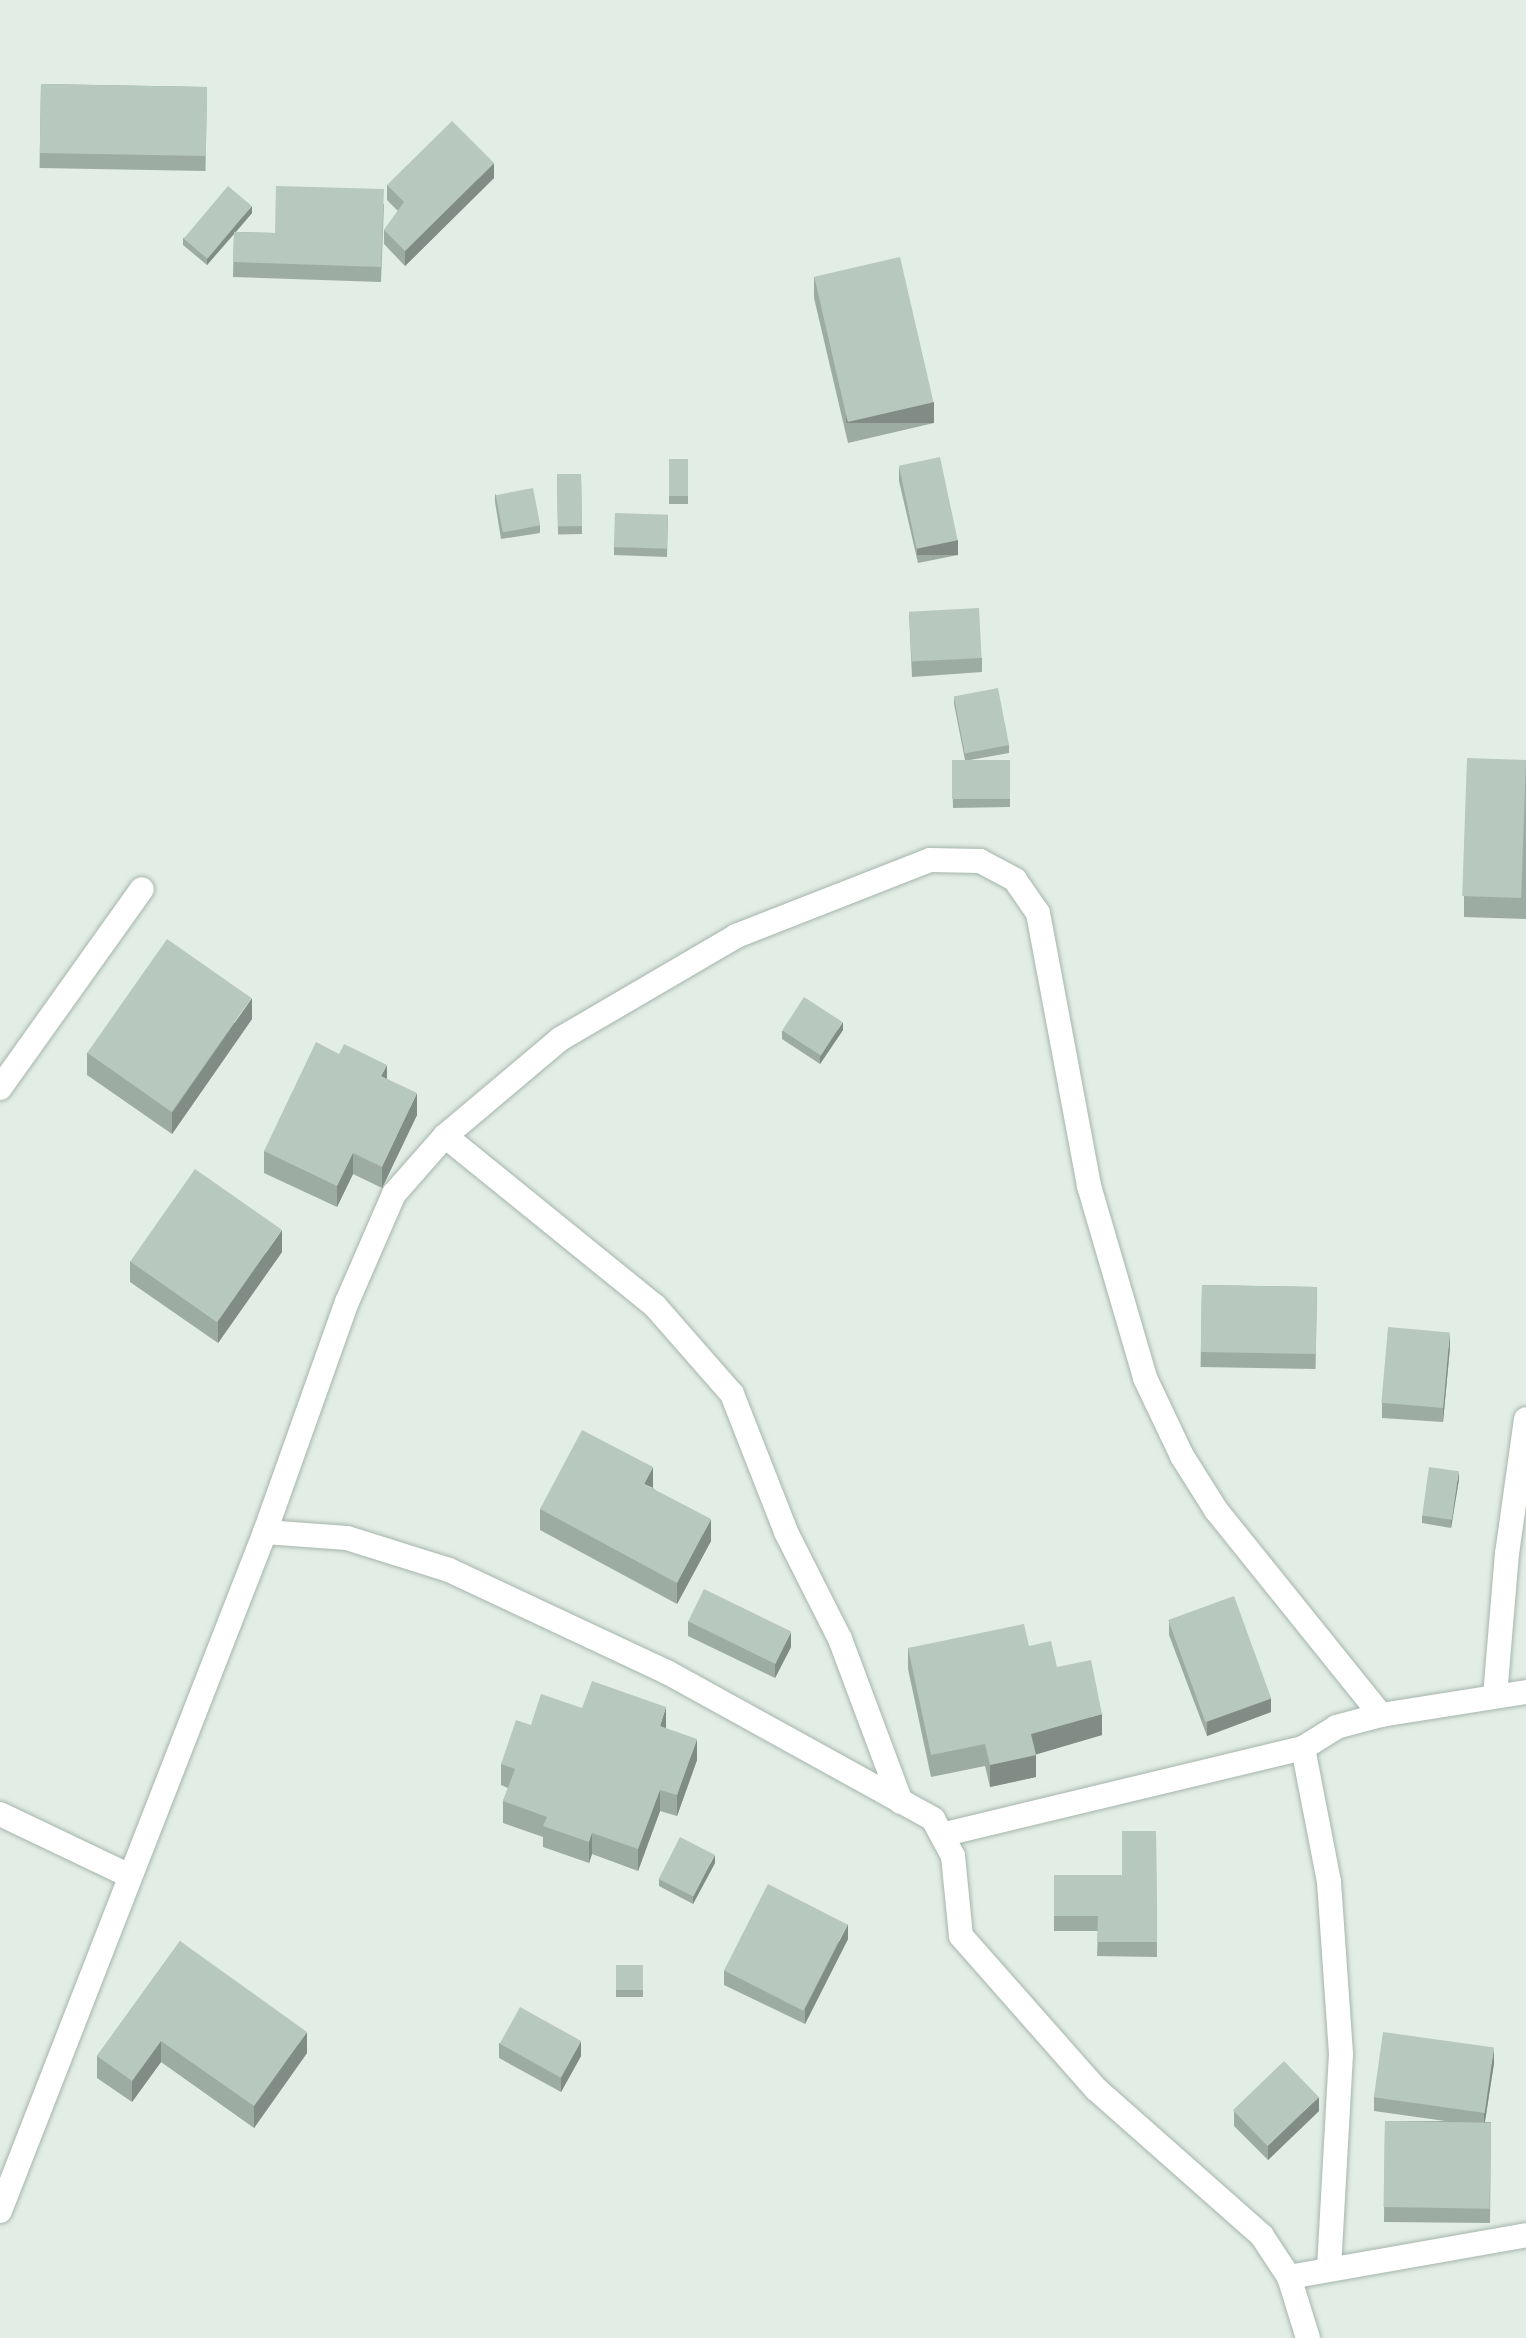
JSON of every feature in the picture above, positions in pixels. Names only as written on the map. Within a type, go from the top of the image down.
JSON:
[{"type":"street","points":[[0,2211],[265,1532],[347,1302],[394,1194],[445,1136],[560,1039],[736,936],[930,860],[980,861],[1015,880],[1038,913],[1089,1186],[1145,1378],[1182,1456],[1216,1510],[1381,1715]]},
{"type":"street","points":[[0,1088],[142,889]]},
{"type":"street","points":[[445,1136],[655,1306],[732,1394],[786,1532],[840,1639],[901,1802]]},
{"type":"street","points":[[1495,1696],[1507,1554],[1526,1419]]},
{"type":"street","points":[[265,1532],[347,1538],[449,1570],[654,1665],[933,1819],[945,1834],[953,1856],[961,1936],[1096,2089],[1262,2236],[1289,2277],[1308,2338]]},
{"type":"street","points":[[945,1834],[1303,1748],[1336,1727],[1381,1715],[1526,1692]]},
{"type":"street","points":[[1303,1748],[1329,1882],[1341,2054],[1329,2268]]},
{"type":"street","points":[[0,1814],[130,1876]]},
{"type":"street","points":[[1289,2277],[1526,2235]]},
{"type":"building","points":[[41,84],[207,87],[206,156],[40,153]]},
{"type":"building","points":[[452,121],[494,163],[405,251],[384,230],[404,202],[387,185]]},
{"type":"building","points":[[228,186],[252,206],[207,259],[184,239]]},
{"type":"building","points":[[276,186],[384,189],[381,267],[233,262],[234,232],[275,233]]},
{"type":"building","points":[[900,257],[934,402],[848,422],[814,277]]},
{"type":"building","points":[[940,457],[958,540],[917,549],[899,466]]},
{"type":"building","points":[[669,459],[688,459],[688,496],[669,496]]},
{"type":"building","points":[[557,474],[581,474],[582,526],[558,526]]},
{"type":"building","points":[[533,488],[540,525],[503,533],[496,495]]},
{"type":"building","points":[[615,513],[668,515],[667,549],[614,547]]},
{"type":"building","points":[[979,608],[982,658],[912,662],[909,612]]},
{"type":"building","points":[[998,688],[1009,745],[965,754],[954,697]]},
{"type":"building","points":[[1467,758],[1526,760],[1521,898],[1462,896]]},
{"type":"building","points":[[952,760],[1010,760],[1010,799],[952,799]]},
{"type":"building","points":[[167,939],[251,998],[172,1112],[87,1053]]},
{"type":"building","points":[[804,997],[843,1022],[821,1056],[782,1031]]},
{"type":"building","points":[[316,1042],[339,1054],[344,1044],[387,1065],[381,1076],[417,1093],[382,1167],[353,1153],[337,1186],[264,1151]]},
{"type":"building","points":[[195,1169],[282,1230],[217,1322],[130,1262]]},
{"type":"building","points":[[1202,1285],[1317,1287],[1316,1354],[1201,1352]]},
{"type":"building","points":[[1388,1327],[1450,1332],[1443,1408],[1381,1403]]},
{"type":"building","points":[[582,1430],[653,1467],[644,1484],[711,1519],[677,1583],[540,1509]]},
{"type":"building","points":[[1429,1467],[1459,1471],[1452,1520],[1422,1516]]},
{"type":"building","points":[[704,1589],[791,1632],[775,1664],[688,1621]]},
{"type":"building","points":[[1234,1596],[1271,1698],[1206,1722],[1168,1620]]},
{"type":"building","points":[[1024,1624],[1029,1646],[1051,1641],[1057,1667],[1091,1660],[1102,1714],[1031,1734],[1036,1755],[990,1765],[985,1744],[931,1755],[908,1648]]},
{"type":"building","points":[[592,1681],[666,1707],[660,1726],[697,1739],[677,1795],[660,1790],[638,1849],[592,1833],[589,1842],[543,1826],[547,1817],[503,1801],[515,1769],[501,1764],[516,1720],[531,1725],[541,1694],[582,1708]]},
{"type":"building","points":[[1122,1831],[1156,1831],[1157,1942],[1097,1942],[1098,1916],[1054,1916],[1054,1875],[1122,1875]]},
{"type":"building","points":[[680,1837],[715,1855],[693,1897],[659,1879]]},
{"type":"building","points":[[768,1884],[847,1924],[803,2011],[724,1970]]},
{"type":"building","points":[[180,1941],[307,2032],[254,2106],[161,2041],[132,2081],[97,2056]]},
{"type":"building","points":[[616,1965],[643,1965],[643,1990],[616,1990]]},
{"type":"building","points":[[520,2007],[581,2041],[561,2078],[500,2044]]},
{"type":"building","points":[[1383,2032],[1494,2048],[1485,2113],[1374,2097]]},
{"type":"building","points":[[1284,2061],[1319,2097],[1268,2146],[1233,2110]]},
{"type":"building","points":[[1385,2121],[1491,2123],[1489,2209],[1383,2207]]}]
